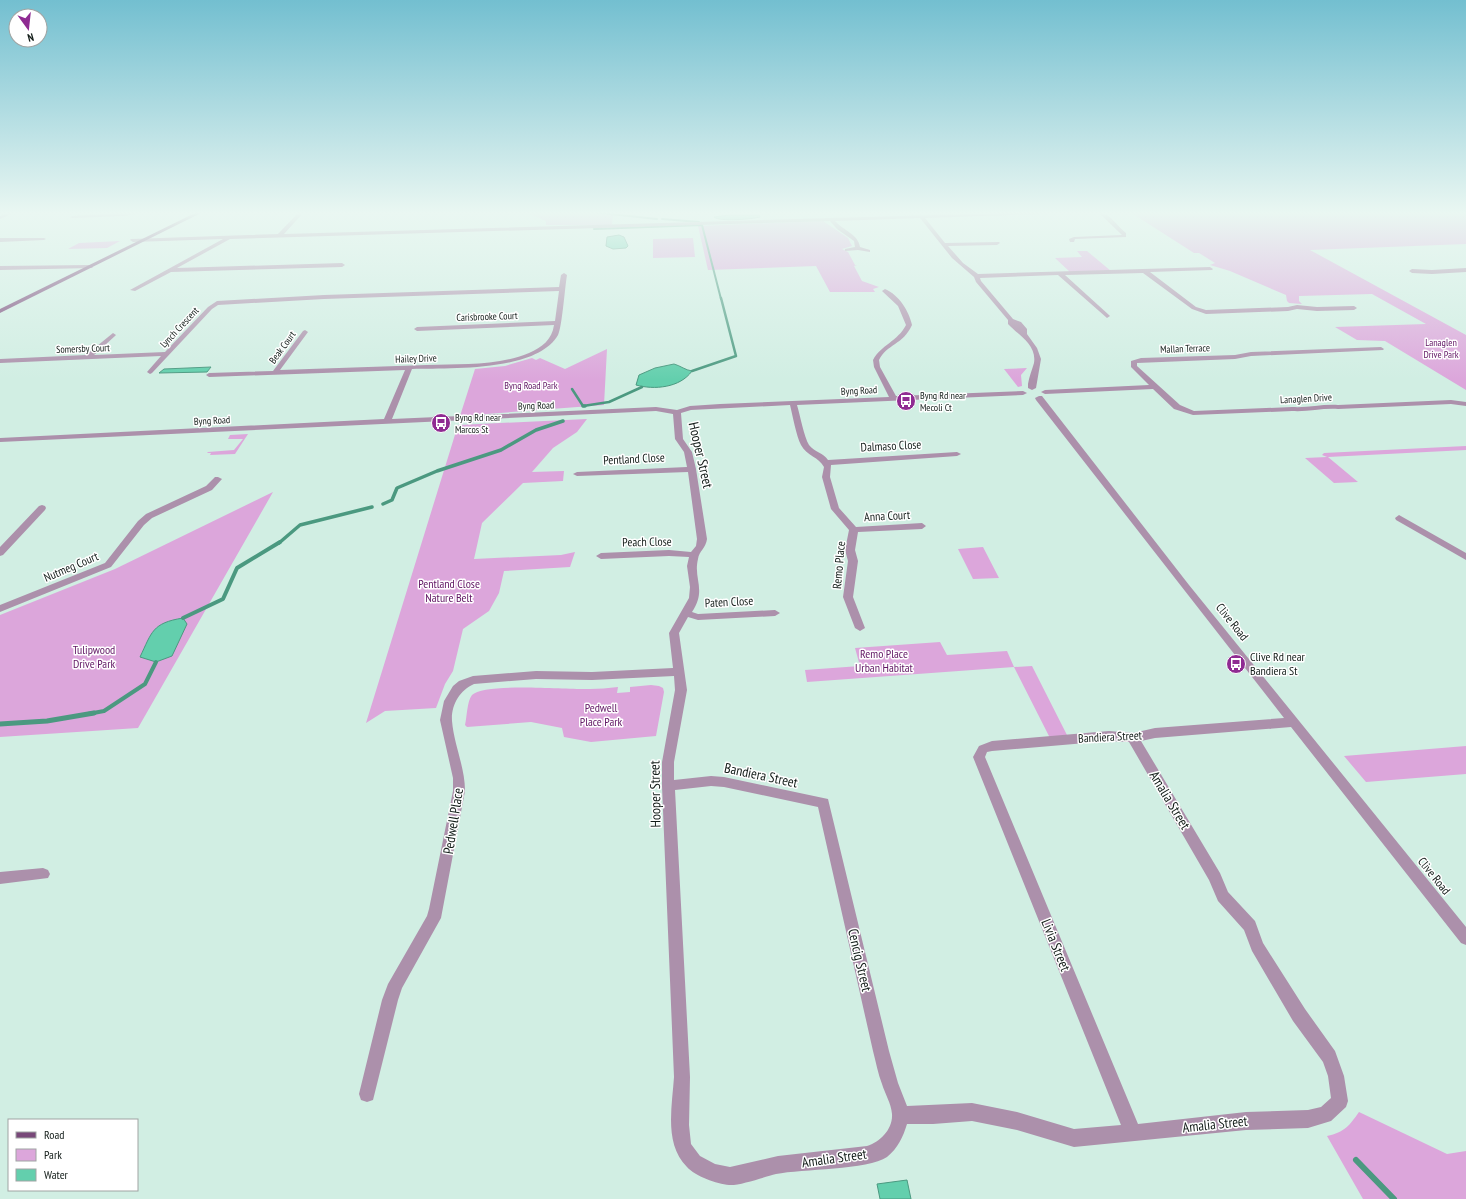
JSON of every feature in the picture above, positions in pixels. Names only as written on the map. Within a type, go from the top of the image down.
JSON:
[{"type":"main road","points":[[0,305],[76,268]]},
{"type":"main road","points":[[0,311],[88,268]]},
{"type":"street","points":[[133,290],[175,268]]},
{"type":"street","points":[[171,270],[241,268]]},
{"type":"street","points":[[966,268],[977,276],[1210,269]]},
{"type":"street","points":[[1144,270],[1194,308],[1206,312],[1288,309],[1297,306],[1317,309],[1354,308]]},
{"type":"street","points":[[1412,271],[1439,272],[1466,270]]},
{"type":"street","points":[[1058,273],[1107,316]]},
{"type":"street","name":"Hailey Drive","points":[[209,376],[476,365],[507,362],[536,351],[552,340],[556,334],[564,275]]},
{"type":"street","points":[[977,276],[978,281],[1011,320],[1010,323],[1015,329],[1024,334],[1037,355],[1038,361],[1032,380],[1032,388]]},
{"type":"street","name":"Lynch Crescent","points":[[150,372],[210,308],[218,303],[324,297],[562,290]]},
{"type":"street","points":[[885,291],[892,294],[907,316],[909,326],[901,339],[884,350],[876,360],[893,398]]},
{"type":"street","name":"Carisbrooke Court","points":[[417,329],[557,324]]},
{"type":"street","name":"Beak Court","points":[[275,373],[304,332]]},
{"type":"street","points":[[88,357],[113,335]]},
{"type":"street","name":"Mallan Terrace","points":[[1155,387],[1134,367],[1133,362],[1141,360],[1234,357],[1252,354],[1381,349]]},
{"type":"street","name":"Somersby Court","points":[[0,361],[166,354]]},
{"type":"street","points":[[387,421],[409,368]]},
{"type":"street","points":[[1042,395],[1038,388],[1024,390],[1024,393],[1028,396],[1155,387]]},
{"type":"street","name":"Lanaglen Drive","points":[[1155,387],[1177,407],[1193,413],[1292,409],[1306,410],[1324,406],[1338,407],[1451,402],[1466,404]]},
{"type":"street","name":"Byng Road","points":[[0,440],[656,409],[677,412],[690,408],[1024,393]]},
{"type":"street","name":"Clive Road","points":[[1042,395],[1186,587],[1466,938]]},
{"type":"street","points":[[793,404],[805,444],[813,453],[823,458],[826,463]]},
{"type":"street","name":"Hooper Street","points":[[677,412],[679,439],[688,452],[692,469],[702,539],[702,546],[694,555],[692,571],[696,589],[694,600],[677,624],[674,633],[682,690],[668,762],[682,1077],[680,1125],[683,1147],[694,1162]]},
{"type":"street","name":"Dalmaso Close","points":[[826,463],[957,454]]},
{"type":"street","name":"Remo Place","points":[[826,463],[828,467],[826,482],[835,509],[854,530],[850,550],[853,561],[848,597],[860,628]]},
{"type":"street","name":"Pentland Close","points":[[577,474],[692,469]]},
{"type":"street","name":"Nutmeg Court","points":[[0,609],[108,565],[141,523],[150,516],[209,488],[218,478]]},
{"type":"street","points":[[0,553],[42,508]]},
{"type":"street","points":[[1399,518],[1466,557]]},
{"type":"street","name":"Anna Court","points":[[854,530],[922,526]]},
{"type":"street","name":"Peach Close","points":[[601,556],[669,553],[694,555]]},
{"type":"street","name":"Paten Close","points":[[685,612],[698,617],[775,613]]},
{"type":"street","name":"Pedwell Place","points":[[367,1094],[390,1000],[396,984],[434,918],[440,892],[459,791],[459,778],[446,720],[450,701],[457,689],[463,684],[473,680],[528,676],[592,676],[679,672]]},
{"type":"street","name":"Bandiera Street","points":[[979,757],[983,749],[992,746],[1109,736],[1133,738],[1155,733],[1294,722]]},
{"type":"street","name":"Amalia Street","points":[[694,1162],[712,1172],[730,1176],[778,1165],[867,1155],[880,1151],[892,1140],[898,1128],[900,1115],[933,1115],[972,1112],[1017,1121],[1074,1138],[1246,1120],[1308,1119],[1325,1115],[1340,1101],[1336,1076],[1329,1057],[1299,1015],[1257,946],[1250,926],[1222,896],[1215,876],[1133,738]]},
{"type":"street","name":"Livia Street","points":[[979,757],[1133,1133]]},
{"type":"street","name":"Bandiera Street","points":[[668,786],[711,781],[724,782],[823,803]]},
{"type":"street","name":"Cencig Street","points":[[823,803],[881,1052],[890,1085],[897,1100],[900,1115]]},
{"type":"street","points":[[0,878],[43,874]]},
{"type":"green space","points":[[708,268],[763,268],[708,270]]},
{"type":"green space","points":[[817,268],[855,268],[862,281],[879,287],[873,289],[875,292],[830,292]]},
{"type":"green space","points":[[1066,268],[1107,268],[1111,271],[1070,272]]},
{"type":"green space","name":"Lanaglen Drive Park","points":[[1220,268],[1343,268],[1466,335],[1466,390],[1385,341],[1357,340],[1335,327],[1426,324],[1372,294],[1299,296],[1299,301],[1302,304],[1289,303],[1286,295]]},
{"type":"green space","name":"Byng Road Park","points":[[607,349],[604,405],[460,416],[475,369],[505,366],[532,358],[536,360],[540,358],[565,369]]},
{"type":"green space","points":[[1027,368],[1021,375],[1022,386],[1018,387],[1004,369]]},
{"type":"green space","name":"Pentland Close Nature Belt","points":[[587,419],[577,432],[553,448],[532,472],[564,471],[563,481],[523,483],[482,523],[474,559],[561,555],[575,552],[570,567],[504,571],[499,593],[489,611],[463,629],[453,671],[445,684],[436,708],[385,711],[366,723],[458,425]]},
{"type":"green space","points":[[248,434],[235,454],[210,455],[211,453],[207,453],[234,450],[243,439],[228,439],[230,435]]},
{"type":"green space","points":[[1466,446],[1466,450],[1328,457],[1358,482],[1334,483],[1305,458],[1327,457],[1322,455],[1324,453]]},
{"type":"green space","name":"Tulipwood Drive Park","points":[[273,492],[138,728],[0,737],[0,615],[115,569]]},
{"type":"green space","points":[[983,547],[999,578],[973,579],[958,549]]},
{"type":"green space","name":"Remo Place Urban Habitat","points":[[940,642],[947,655],[1007,651],[1014,667],[807,682],[805,670],[860,666],[855,648]]},
{"type":"green space","points":[[1032,666],[1069,739],[1051,740],[1014,667]]},
{"type":"green space","name":"Pedwell Place Park","points":[[651,685],[663,688],[664,692],[656,736],[591,742],[564,737],[562,728],[531,722],[467,727],[465,725],[470,698],[472,695],[480,691],[509,688],[600,689],[618,687],[617,693],[630,692],[630,687]]},
{"type":"green space","points":[[1466,746],[1466,774],[1366,782],[1344,756]]},
{"type":"green space","points":[[1359,1112],[1447,1154],[1466,1151],[1466,1199],[1363,1199],[1327,1136],[1338,1133],[1346,1128]]},
{"type":"water","points":[[674,364],[692,371],[681,381],[666,386],[643,387],[636,385],[639,375],[655,368]]},
{"type":"water","points":[[211,367],[207,372],[159,373],[164,369]]},
{"type":"water","points":[[183,618],[187,624],[172,656],[156,662],[140,657],[154,630],[165,623]]},
{"type":"water","points":[[907,1180],[911,1199],[880,1199],[877,1184]]},
{"type":"waterway","points":[[713,268],[721,299]]},
{"type":"waterway","points":[[692,371],[736,356],[721,298]]},
{"type":"waterway","points":[[583,406],[609,402],[642,387]]},
{"type":"waterway","points":[[572,389],[583,406]]},
{"type":"waterway","points":[[383,504],[392,500],[397,488],[437,471],[501,450],[536,430],[563,421]]},
{"type":"waterway","points":[[279,543],[300,525],[372,507]]},
{"type":"waterway","points":[[183,618],[223,599],[237,568],[280,542]]},
{"type":"waterway","points":[[88,714],[104,711],[145,684],[156,662]]},
{"type":"waterway","points":[[0,724],[47,721],[94,713]]},
{"type":"waterway","points":[[1356,1160],[1394,1199]]},
{"type":"place","name":"Byng Rd near Mecoli Ct","points":[[906,401]]},
{"type":"place","name":"Byng Rd near Marcos St","points":[[441,423]]},
{"type":"place","name":"Clive Rd near Bandiera St","points":[[1236,664]]}]
